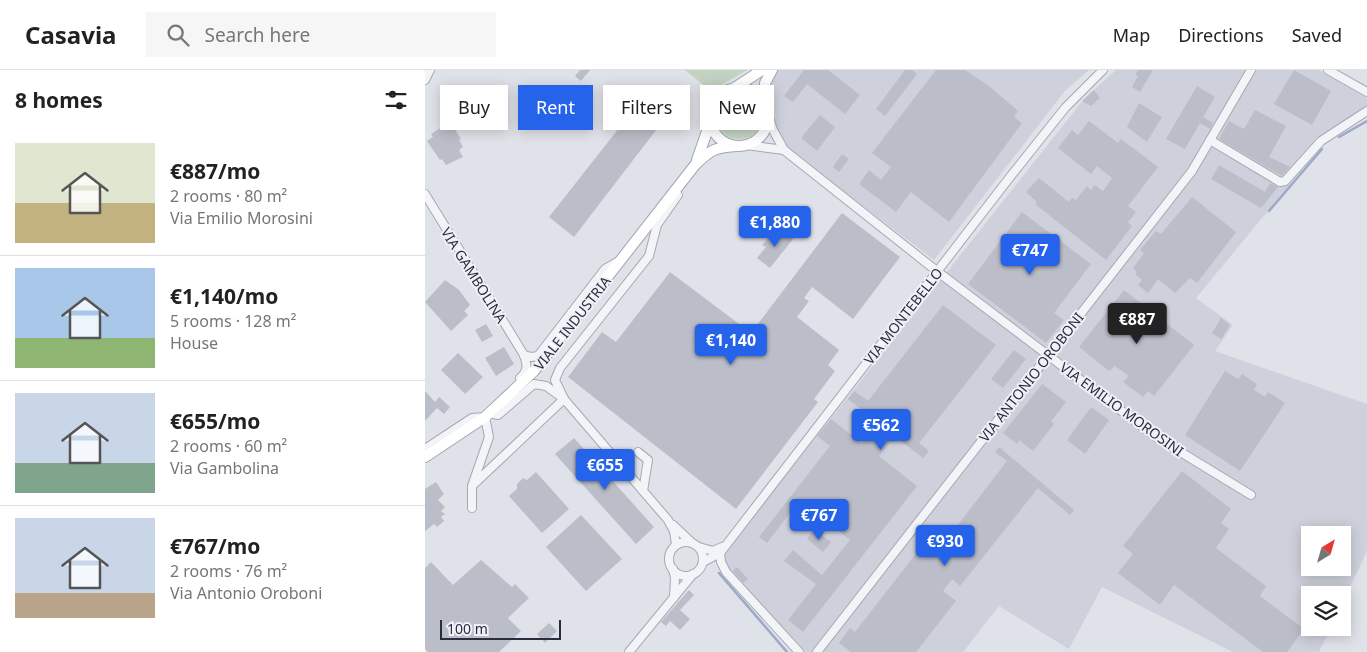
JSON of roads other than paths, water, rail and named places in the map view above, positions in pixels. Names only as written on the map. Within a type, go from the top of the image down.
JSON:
[{"type":"main road","name":"VIALE INDUSTRIA","points":[[741,85],[769,71]]},
{"type":"main road","name":"VIALE INDUSTRIA","points":[[765,85],[769,71]]},
{"type":"main road","name":"VIALE INDUSTRIA","points":[[695,164],[707,130]]},
{"type":"main road","points":[[714,130],[718,138],[727,144],[742,146]]},
{"type":"main road","name":"VIALE INDUSTRIA","points":[[425,457],[487,415],[534,371],[695,164],[709,151],[721,147],[742,146],[755,141],[765,130]]},
{"type":"street","points":[[425,80],[430,70]]},
{"type":"street","name":"VIA MONTEBELLO","points":[[707,561],[720,553],[726,546],[1065,108],[1103,70]]},
{"type":"street","name":"VIA ANTONIO OROBONI","points":[[817,652],[1192,172],[1251,70]]},
{"type":"street","points":[[1328,70],[1367,92]]},
{"type":"street","points":[[1210,140],[1280,182],[1285,181],[1321,141],[1367,111]]},
{"type":"street","name":"VIA EMILIO MOROSINI","points":[[773,130],[784,150],[937,272],[1156,437],[1251,495]]},
{"type":"street","points":[[742,146],[784,150]]},
{"type":"street","points":[[564,399],[555,380],[560,368],[649,256],[657,225],[685,184],[695,164]]},
{"type":"street","name":"VIA GAMBOLINA","points":[[425,194],[525,355]]},
{"type":"street","points":[[525,355],[531,357],[538,356],[605,269],[621,259]]},
{"type":"street","points":[[509,396],[512,386],[525,373],[528,366],[525,355]]},
{"type":"street","points":[[425,449],[472,418],[498,415],[535,384],[547,386],[564,399],[643,491],[674,531],[677,545],[670,554],[670,564],[675,578],[673,596]]},
{"type":"street","points":[[472,486],[564,399]]},
{"type":"street","points":[[472,508],[472,486],[489,437],[487,415]]},
{"type":"street","points":[[638,452],[648,460],[643,491]]},
{"type":"street","points":[[667,520],[695,545],[707,561],[727,572]]},
{"type":"street","points":[[677,545],[695,545],[713,551],[726,546]]},
{"type":"street","points":[[720,553],[721,562],[727,572],[799,652]]},
{"type":"street","points":[[629,652],[673,596],[707,561]]},
{"type":"street","points":[[673,569],[682,575],[693,574]]},
{"type":"waterway","points":[[1339,137],[1367,121]]},
{"type":"waterway","points":[[1269,211],[1322,149]]},
{"type":"waterway","points":[[719,573],[787,652]]}]
